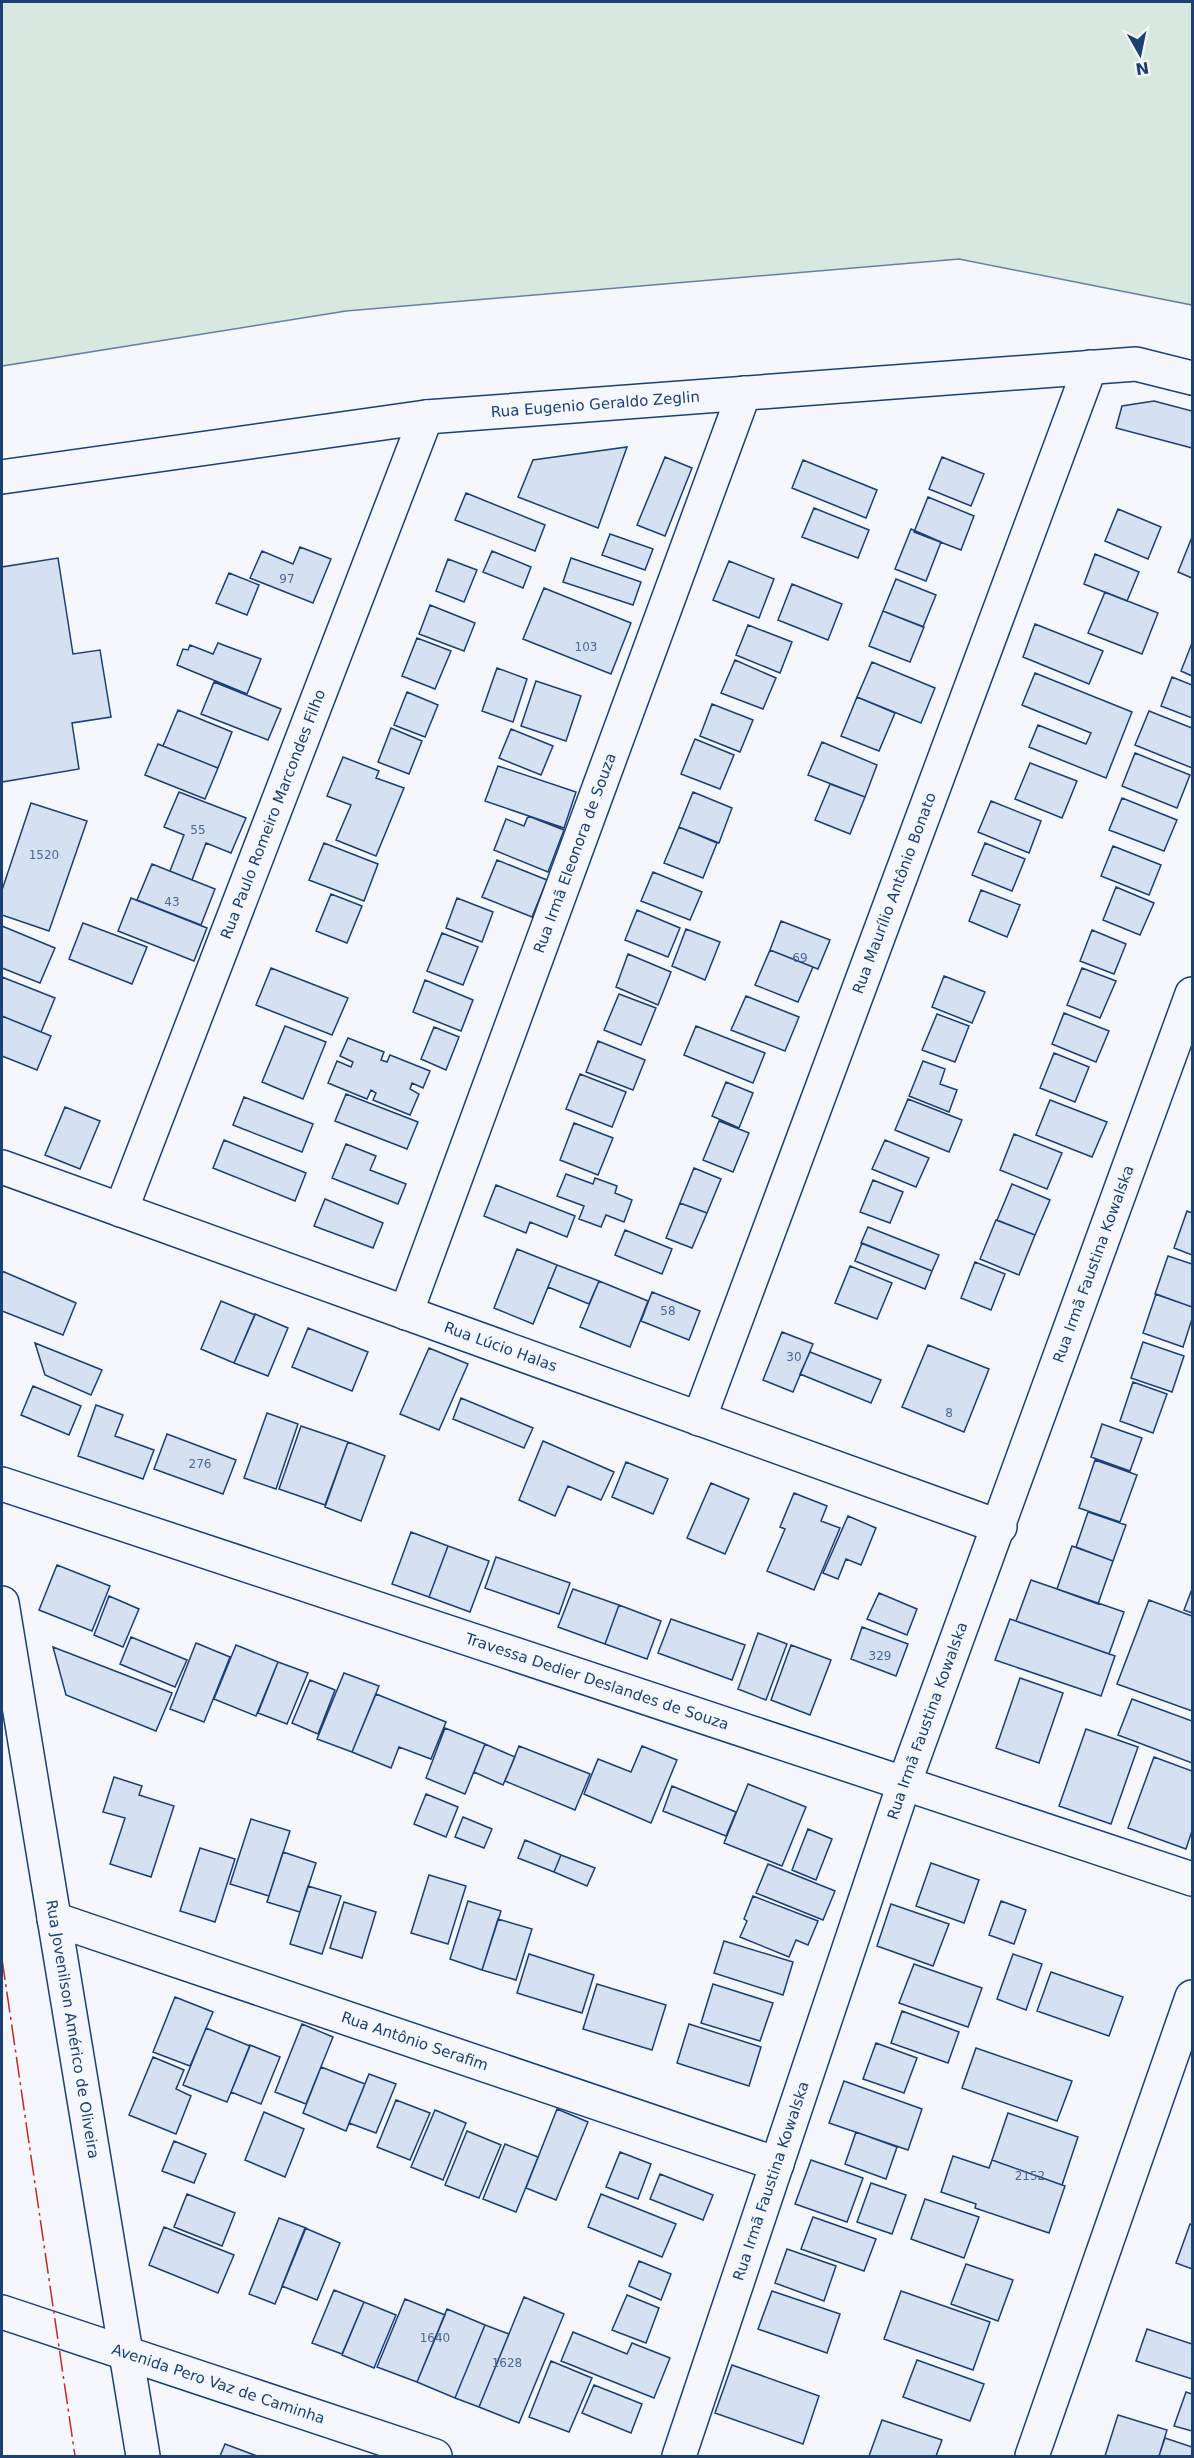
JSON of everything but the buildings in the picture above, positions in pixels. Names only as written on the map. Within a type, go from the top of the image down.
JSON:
[{"type":"street","name":"Rua Eugenio Geraldo Zeglin","points":[[2,477],[426,417],[1136,364],[1192,378]]},
{"type":"street","name":"Rua Maurílio Antônio Bonato","points":[[699,1419],[1090,367]]},
{"type":"street","name":"Rua Irmã Eleonora de Souza","points":[[405,1313],[744,393]]},
{"type":"street","name":"Rua Paulo Romeiro Marcondes Filho","points":[[121,1210],[426,417]]},
{"type":"street","name":"Rua Irmã Faustina Kowalska","points":[[679,2457],[904,1784],[1000,1527],[1192,994]]},
{"type":"street","name":"Rua Lúcio Halas","points":[[2,1167],[1000,1527]]},
{"type":"street","name":"Travessa Dedier Deslandes de Souza","points":[[2,1484],[1192,1879]]},
{"type":"street","name":"Rua Jovenilson Américo de Oliveira","points":[[2,1603],[143,2457]]},
{"type":"street","name":"Rua Antônio Serafim","points":[[54,1919],[777,2164]]},
{"type":"street","points":[[1032,2457],[1192,1997]]},
{"type":"street","name":"Avenida Pero Vaz de Caminha","points":[[2,2312],[435,2457]]},
{"type":"shaded area","points":[[2,2],[1192,2],[1192,305],[959,259],[346,311],[2,366]]},
{"type":"power","points":[[2,1959],[75,2456]]}]
